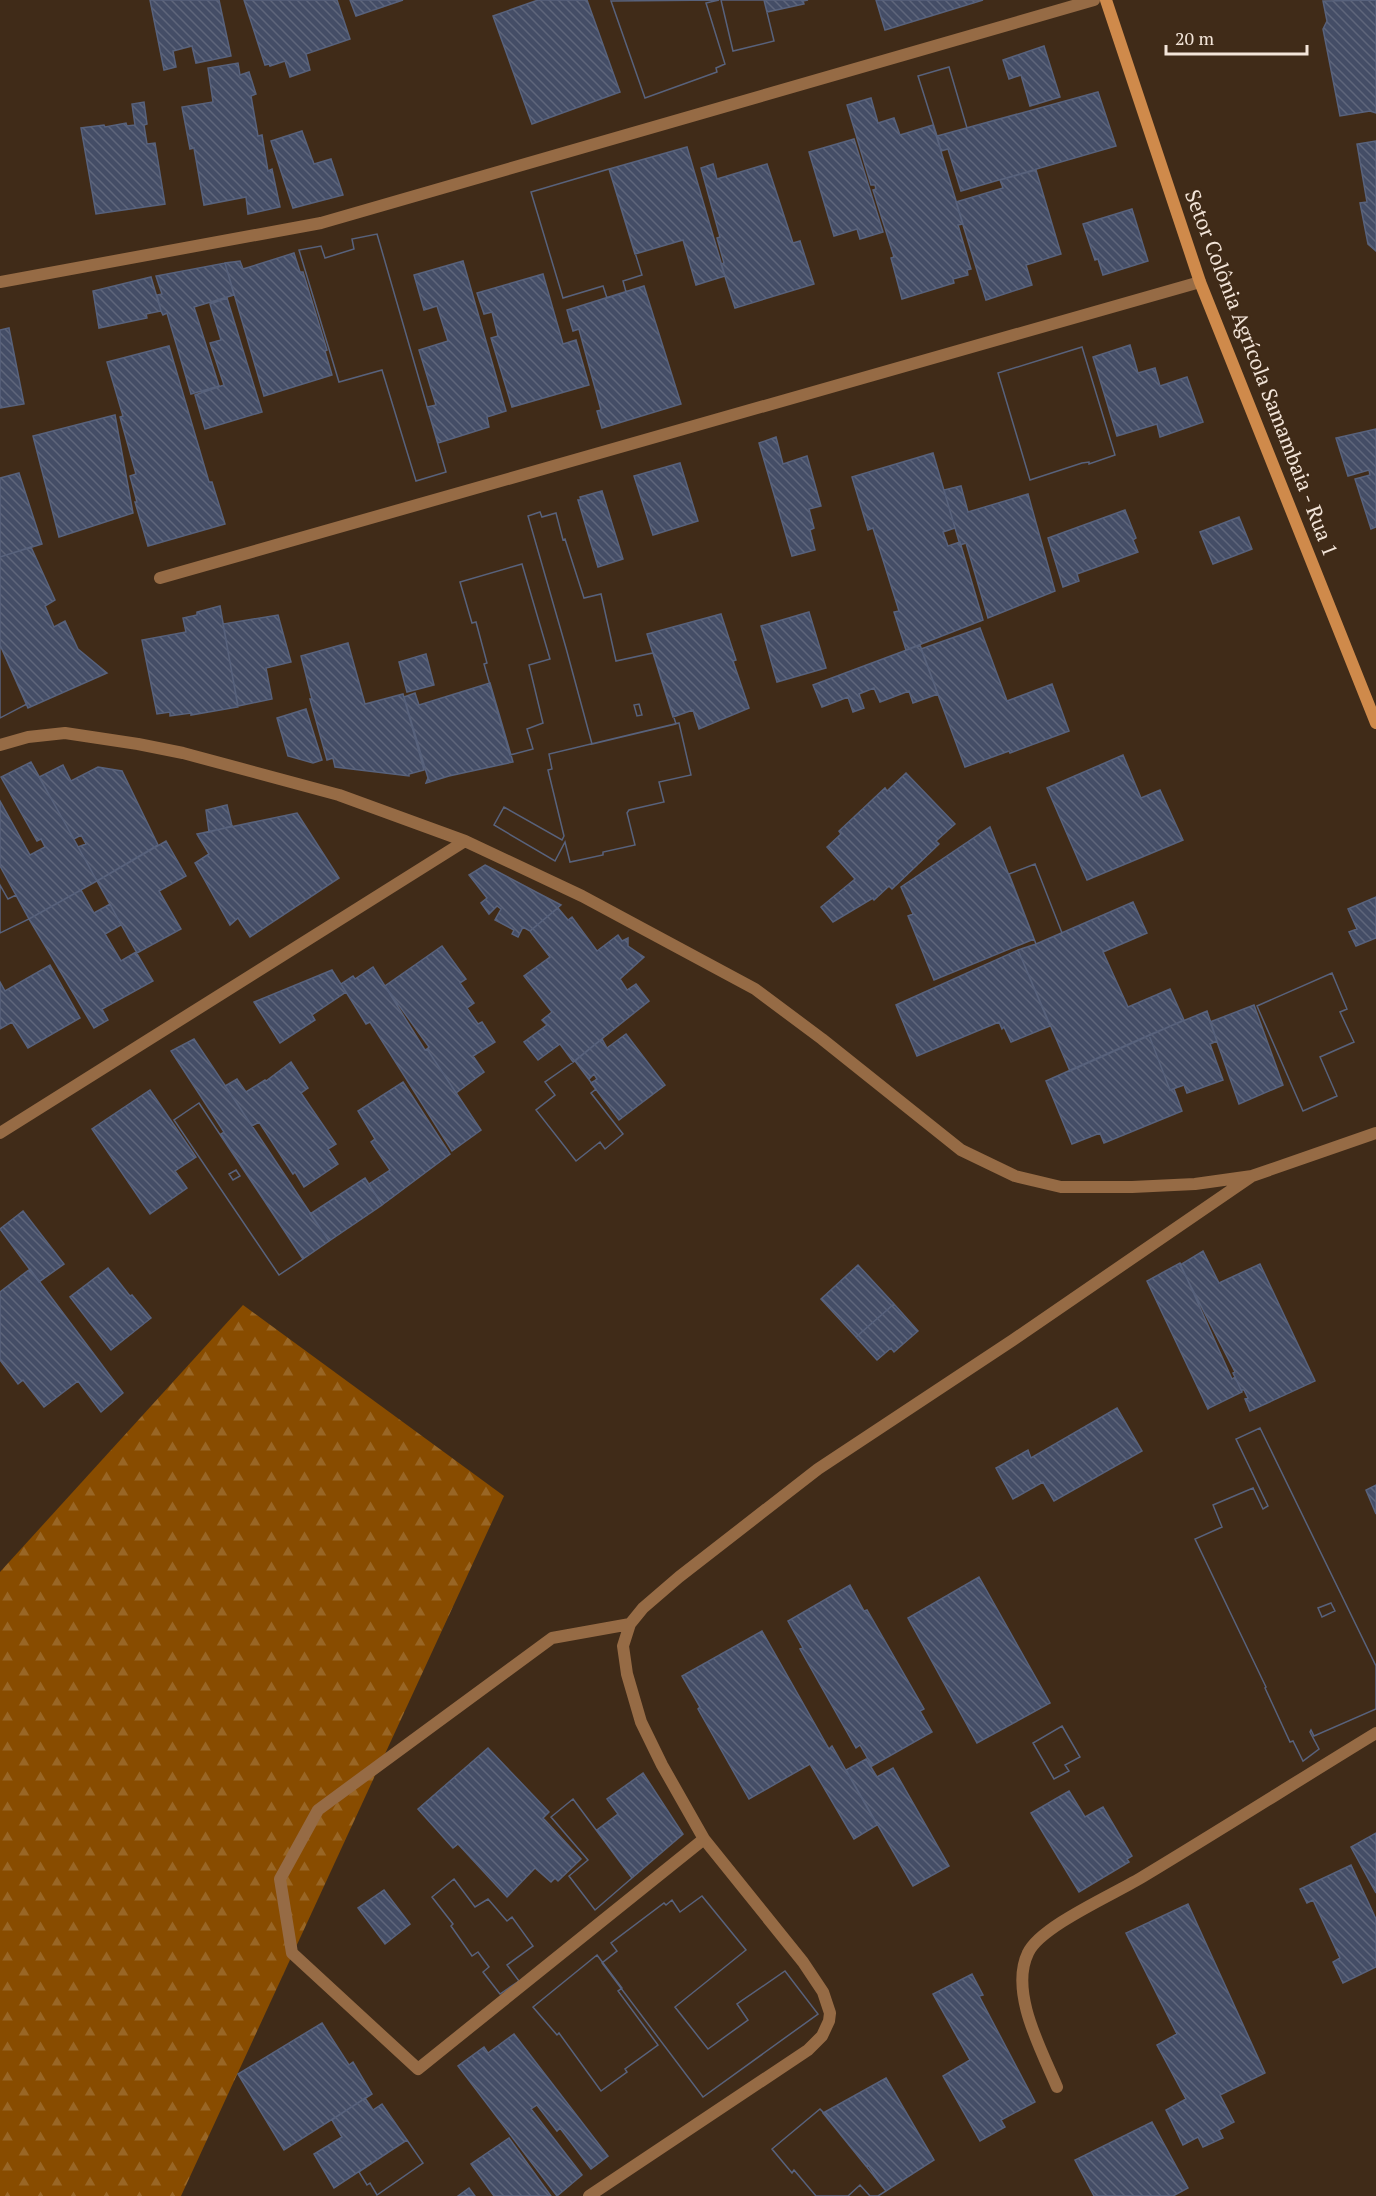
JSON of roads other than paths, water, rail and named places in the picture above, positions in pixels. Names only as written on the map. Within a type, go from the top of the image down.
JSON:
[{"type":"street","points":[[0,282],[321,223],[1094,0]]},
{"type":"street","name":"Setor Colônia Agrícola Samambaia - Rua 1","points":[[1106,0],[1200,282],[1376,723]]},
{"type":"street","points":[[160,578],[1200,282]]},
{"type":"street","points":[[0,745],[28,737],[65,733],[138,744],[194,756],[339,795],[465,841],[582,896],[755,989],[822,1039],[961,1150],[1015,1176],[1061,1187],[1195,1184],[1252,1176],[1376,1133]]},
{"type":"street","points":[[0,1132],[465,841]]},
{"type":"street","points":[[590,2196],[808,2050],[822,2036],[829,2021],[823,1992],[704,1839],[662,1766],[641,1722],[624,1658],[624,1640],[630,1624],[644,1608],[680,1577],[818,1469],[1252,1176]]},
{"type":"street","points":[[630,1624],[552,1638],[318,1810],[280,1879],[292,1953],[418,2069],[704,1839]]},
{"type":"street","points":[[1057,2087],[1024,2001],[1023,1979],[1027,1955],[1033,1944],[1060,1924],[1143,1877],[1376,1733]]}]
